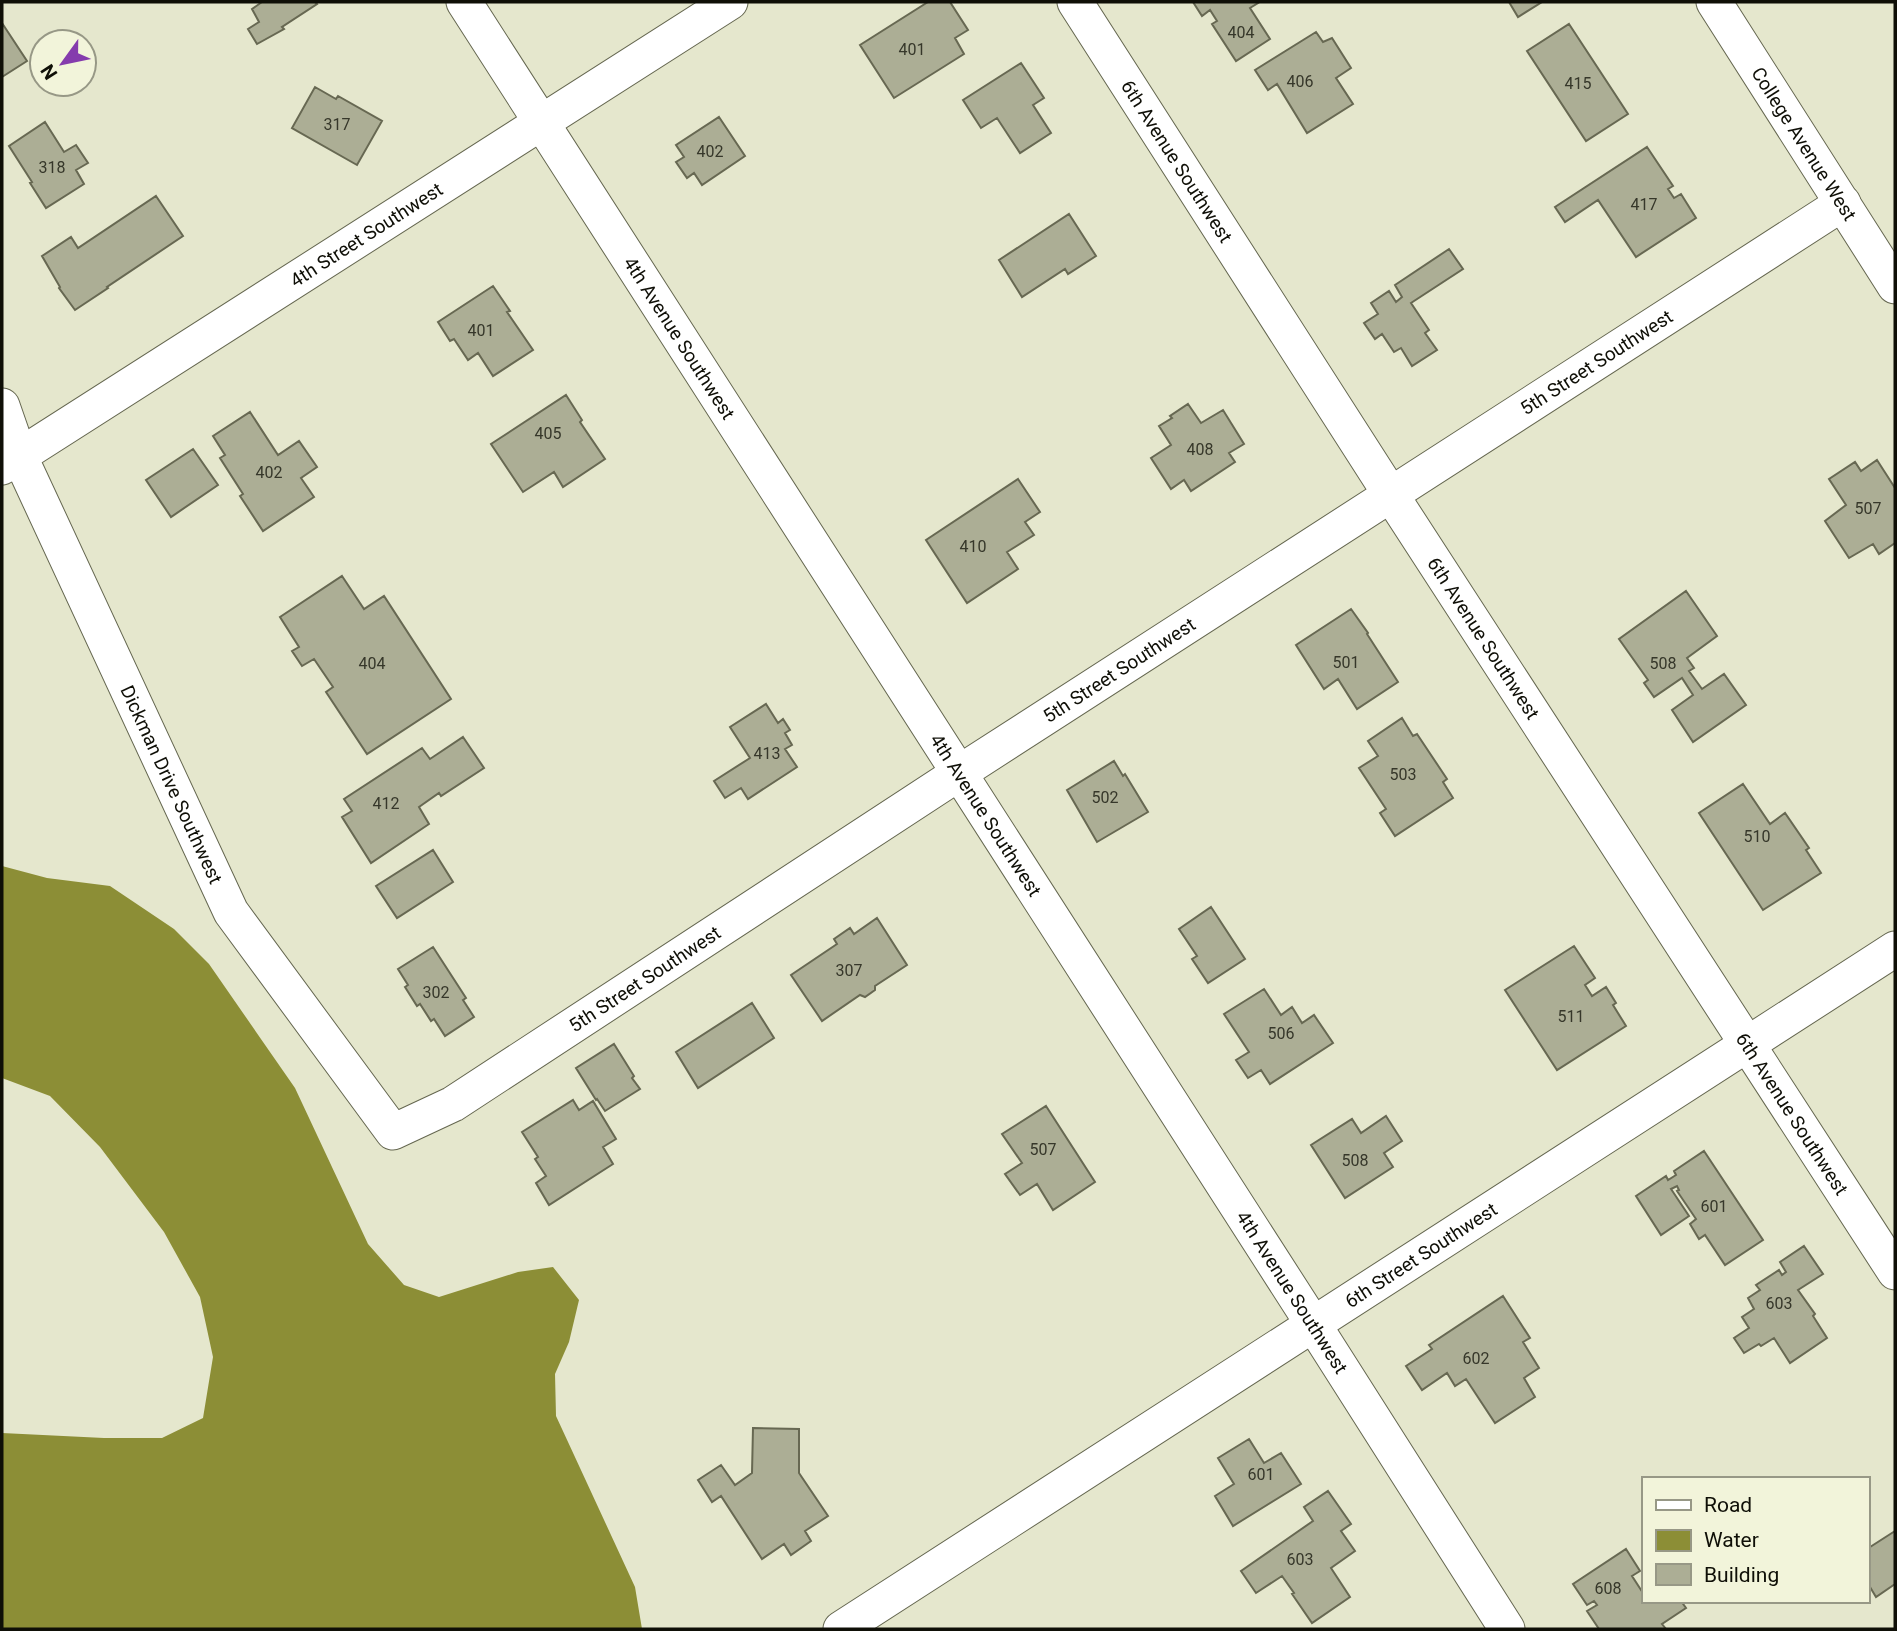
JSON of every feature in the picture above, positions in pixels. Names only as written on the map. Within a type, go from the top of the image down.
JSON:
[{"type":"street","name":"4th Avenue Southwest","points":[[464,2],[1507,1629]]},
{"type":"street","name":"4th Street Southwest","points":[[10,461],[730,2]]},
{"type":"street","name":"6th Avenue Southwest","points":[[1076,2],[1391,495],[1895,1272]]},
{"type":"street","name":"College Avenue West","points":[[1714,2],[1895,286]]},
{"type":"street","name":"5th Street Southwest","points":[[393,1132],[453,1104],[959,773],[1843,203]]},
{"type":"street","name":"Dickman Drive Southwest","points":[[2,406],[10,461],[232,912],[393,1132]]},
{"type":"street","name":"6th Street Southwest","points":[[841,1629],[1895,950]]},
{"type":"water","points":[[2,866],[47,878],[110,886],[174,929],[209,964],[295,1088],[368,1244],[404,1285],[439,1297],[518,1272],[553,1267],[579,1300],[569,1342],[555,1374],[556,1416],[635,1587],[642,1629],[2,1629],[2,1433],[162,1438],[203,1418],[213,1357],[200,1297],[164,1232],[100,1147],[50,1096],[2,1078]]},
{"type":"building","points":[[262,2],[317,4],[282,27],[284,29],[257,44],[248,29],[259,22],[252,9]]},
{"type":"building","points":[[928,2],[950,2],[968,30],[955,38],[964,54],[894,98],[860,45]]},
{"type":"building","points":[[1193,2],[1257,2],[1250,8],[1270,39],[1236,61],[1212,24],[1217,21],[1210,10],[1202,16]]},
{"type":"building","points":[[1509,2],[1542,2],[1518,17]]},
{"type":"building","points":[[2,23],[27,61],[2,77]]},
{"type":"building","points":[[1569,24],[1628,114],[1586,141],[1527,51]]},
{"type":"building","points":[[1316,32],[1323,42],[1332,38],[1351,68],[1336,78],[1353,104],[1307,133],[1277,84],[1268,90],[1255,70]]},
{"type":"building","points":[[1021,63],[1044,98],[1033,105],[1051,133],[1020,153],[997,118],[981,128],[963,100]]},
{"type":"building","points":[[315,87],[336,99],[338,96],[382,121],[357,165],[292,128]]},
{"type":"building","points":[[719,117],[745,156],[702,185],[694,173],[687,178],[676,162],[684,157],[676,145]]},
{"type":"building","points":[[45,122],[64,152],[76,145],[88,163],[76,170],[84,184],[46,208],[9,146]]},
{"type":"building","points":[[1647,147],[1673,186],[1668,189],[1674,198],[1681,194],[1696,218],[1636,257],[1598,200],[1565,222],[1555,207]]},
{"type":"building","points":[[156,196],[183,236],[75,310],[59,288],[42,256],[71,237],[78,248]]},
{"type":"building","points":[[1069,214],[1096,256],[1068,274],[1065,269],[1022,297],[999,260]]},
{"type":"building","points":[[1449,249],[1463,269],[1411,303],[1429,330],[1425,333],[1437,350],[1412,366],[1401,348],[1394,352],[1382,334],[1375,339],[1364,323],[1378,314],[1371,303],[1389,291],[1396,302],[1402,297],[1395,285]]},
{"type":"building","points":[[493,286],[533,350],[493,376],[478,353],[468,360],[454,339],[450,341],[438,322]]},
{"type":"building","points":[[566,395],[605,459],[563,487],[554,472],[523,492],[491,444]]},
{"type":"building","points":[[1188,404],[1201,423],[1223,410],[1244,444],[1229,453],[1235,462],[1191,491],[1184,480],[1171,489],[1151,458],[1171,445],[1159,426]]},
{"type":"building","points":[[250,412],[278,455],[299,441],[317,467],[301,478],[314,497],[263,531],[220,458],[225,455],[213,436]]},
{"type":"building","points":[[193,449],[218,485],[171,517],[146,480]]},
{"type":"building","points":[[1877,460],[1895,488],[1895,543],[1879,554],[1873,544],[1849,558],[1825,521],[1846,505],[1829,479],[1855,462],[1861,471]]},
{"type":"building","points":[[1018,479],[1040,512],[1025,522],[1034,535],[1007,552],[1018,569],[967,603],[926,540]]},
{"type":"building","points":[[342,576],[364,609],[384,596],[451,699],[367,754],[326,692],[333,687],[314,659],[302,666],[292,651],[299,647],[280,617]]},
{"type":"building","points":[[1686,591],[1717,636],[1687,658],[1694,668],[1689,671],[1702,689],[1724,674],[1746,705],[1693,742],[1672,710],[1693,695],[1682,678],[1654,697],[1644,683],[1648,680],[1619,639]]},
{"type":"building","points":[[1351,609],[1398,682],[1357,709],[1338,679],[1324,689],[1296,645]]},
{"type":"building","points":[[766,704],[778,723],[783,719],[790,730],[785,733],[792,745],[785,749],[797,767],[748,799],[741,788],[725,798],[714,781],[750,758],[730,727]]},
{"type":"building","points":[[1402,718],[1413,736],[1417,734],[1447,779],[1443,782],[1453,798],[1395,836],[1380,813],[1386,809],[1359,768],[1378,756],[1368,741]]},
{"type":"building","points":[[463,737],[484,768],[419,807],[429,824],[371,863],[342,817],[352,811],[344,799],[422,748],[430,759]]},
{"type":"building","points":[[1114,761],[1148,812],[1097,842],[1067,790]]},
{"type":"building","points":[[1743,784],[1770,824],[1785,813],[1809,848],[1806,850],[1821,873],[1763,910],[1699,813]]},
{"type":"building","points":[[433,850],[453,882],[397,918],[376,886]]},
{"type":"building","points":[[1211,907],[1245,959],[1208,983],[1192,959],[1197,956],[1179,929]]},
{"type":"building","points":[[877,918],[907,965],[875,986],[875,990],[865,997],[860,995],[822,1021],[791,975],[837,944],[834,939],[850,928],[854,934]]},
{"type":"building","points":[[1574,946],[1595,978],[1585,985],[1592,996],[1606,987],[1626,1026],[1557,1070],[1505,990]]},
{"type":"building","points":[[433,947],[466,998],[463,1000],[474,1017],[445,1036],[420,1004],[417,1006],[398,969]]},
{"type":"building","points":[[1264,989],[1281,1015],[1292,1007],[1302,1023],[1314,1015],[1333,1043],[1270,1084],[1261,1070],[1248,1078],[1236,1060],[1249,1052],[1224,1014]]},
{"type":"building","points":[[752,1003],[774,1038],[698,1088],[676,1052]]},
{"type":"building","points":[[614,1044],[640,1089],[605,1111],[576,1068]]},
{"type":"building","points":[[573,1100],[579,1110],[593,1101],[616,1139],[603,1147],[613,1164],[549,1205],[536,1183],[546,1176],[522,1132]]},
{"type":"building","points":[[1046,1106],[1095,1182],[1053,1210],[1037,1184],[1020,1195],[1005,1174],[1022,1163],[1002,1134]]},
{"type":"building","points":[[1386,1116],[1402,1141],[1384,1153],[1393,1167],[1345,1198],[1311,1145],[1352,1119],[1361,1133]]},
{"type":"building","points":[[1704,1151],[1763,1240],[1725,1265],[1705,1235],[1699,1239],[1690,1224],[1696,1219],[1677,1191],[1677,1186],[1671,1189],[1689,1216],[1661,1235],[1636,1196],[1666,1176],[1668,1180],[1676,1175],[1674,1171]]},
{"type":"building","points":[[1804,1246],[1823,1274],[1798,1290],[1815,1314],[1813,1316],[1827,1338],[1790,1363],[1774,1338],[1744,1353],[1734,1338],[1749,1328],[1742,1317],[1754,1309],[1748,1298],[1760,1290],[1756,1285],[1779,1270],[1782,1275],[1786,1272],[1780,1262]]},
{"type":"building","points":[[1503,1296],[1530,1338],[1523,1342],[1539,1368],[1524,1378],[1535,1397],[1495,1423],[1466,1379],[1455,1386],[1447,1373],[1422,1390],[1406,1366],[1432,1349],[1429,1345]]},
{"type":"building","points":[[753,1428],[799,1429],[799,1473],[828,1516],[805,1531],[811,1541],[791,1555],[784,1544],[762,1559],[721,1496],[712,1502],[698,1480],[721,1465],[735,1485],[752,1473]]},
{"type":"building","points":[[1249,1439],[1264,1463],[1281,1453],[1301,1484],[1233,1526],[1215,1496],[1234,1484],[1218,1458]]},
{"type":"building","points":[[1328,1491],[1351,1524],[1341,1531],[1355,1551],[1331,1568],[1350,1597],[1312,1623],[1282,1576],[1256,1593],[1241,1571],[1313,1521],[1304,1507]]},
{"type":"building","points":[[1895,1531],[1895,1584],[1876,1597],[1869,1585],[1869,1548]]},
{"type":"building","points":[[1626,1549],[1640,1571],[1632,1576],[1642,1591],[1642,1603],[1682,1603],[1686,1608],[1662,1624],[1666,1629],[1599,1629],[1587,1611],[1597,1605],[1594,1601],[1587,1605],[1573,1584]]}]
